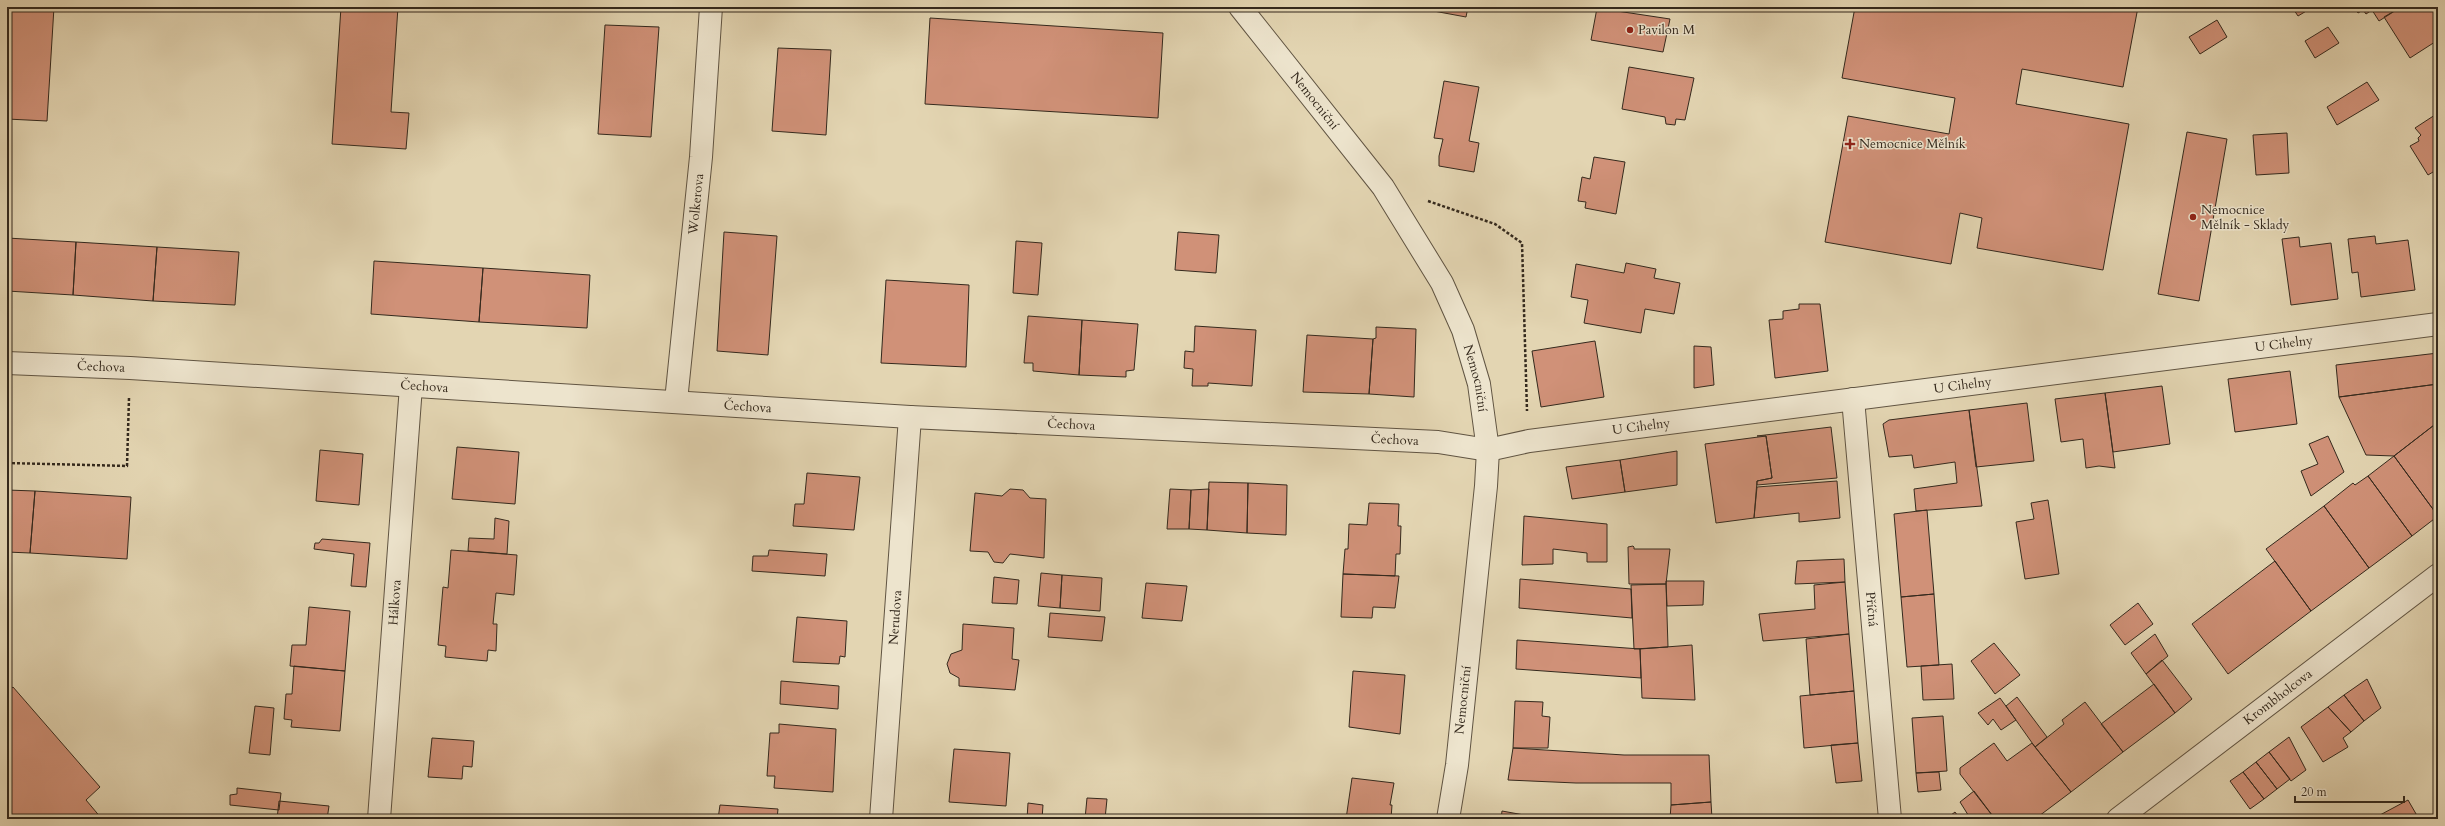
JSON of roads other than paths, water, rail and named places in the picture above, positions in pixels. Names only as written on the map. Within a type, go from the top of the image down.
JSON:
[{"type":"street","name":"Wolkerova","points":[[676,401],[701,157],[711,7]]},
{"type":"street","name":"Nemocniční","points":[[1240,7],[1383,187],[1442,283],[1463,330],[1479,384],[1488,450],[1486,486],[1458,749],[1448,819]]},
{"type":"street","name":"U Cihelny","points":[[1488,450],[1528,441],[2438,324]]},
{"type":"street","name":"Čechova","points":[[7,363],[130,368],[676,401],[910,417],[1438,442],[1488,450]]},
{"type":"street","name":"Hálkova","points":[[379,819],[411,386]]},
{"type":"street","name":"Příčná","points":[[1853,399],[1890,819]]},
{"type":"street","name":"Nerudova","points":[[881,819],[910,417]]},
{"type":"street","name":"Krombholcova","points":[[2118,819],[2438,576]]},
{"type":"place","name":"Pavilon M","points":[[1630,30]]},
{"type":"place","name":"Nemocnice Mělník","points":[[1850,144]]},
{"type":"place","name":"Nemocnice Mělník - Sklady","points":[[2193,217]]}]
